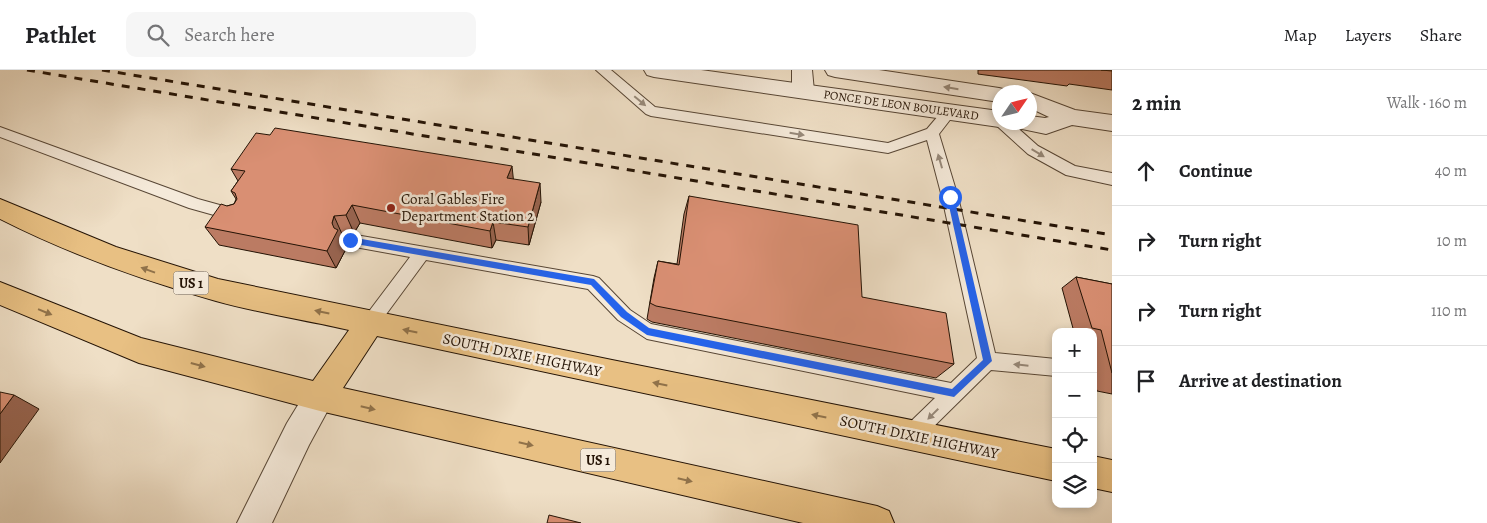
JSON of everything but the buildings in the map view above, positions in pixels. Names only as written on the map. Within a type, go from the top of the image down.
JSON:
[{"type":"highway","name":"SOUTH DIXIE HIGHWAY","points":[[0,208],[53,234],[158,274],[218,290],[1052,464]]},
{"type":"highway","name":"US 1","points":[[0,293],[139,350],[320,397],[877,523]]},
{"type":"highway","points":[[320,397],[370,323]]},
{"type":"highway","points":[[1097,473],[1112,476]]},
{"type":"street","name":"PONCE DE LEON BOULEVARD","points":[[654,70],[802,80],[992,120]]},
{"type":"street","name":"PONCE DE LEON BOULEVARD","points":[[835,70],[992,94]]},
{"type":"street","points":[[1037,103],[1071,117],[1112,123]]},
{"type":"street","points":[[1037,125],[1046,126],[1071,117]]},
{"type":"street","points":[[254,523],[298,434],[320,397]]},
{"type":"lane","points":[[603,70],[651,111],[888,148],[932,133],[949,112]]},
{"type":"lane","points":[[1010,130],[1033,150],[1071,171],[1112,179]]},
{"type":"lane","points":[[0,132],[195,204],[238,216]]},
{"type":"lane","points":[[932,133],[950,197],[987,361]]},
{"type":"lane","points":[[350,240],[594,282],[624,315],[647,331],[954,393]]},
{"type":"lane","points":[[370,323],[423,252]]},
{"type":"lane","points":[[911,435],[987,361],[1052,368]]},
{"type":"railway","points":[[27,70],[1112,250]]},
{"type":"railway","points":[[102,70],[1112,235]]},
{"type":"place","name":"Coral Gables Fire Department Station 2","points":[[391,208]]},
{"type":"route","points":[[350,240],[594,282],[624,315],[647,331],[954,393],[987,361],[950,197]]}]
